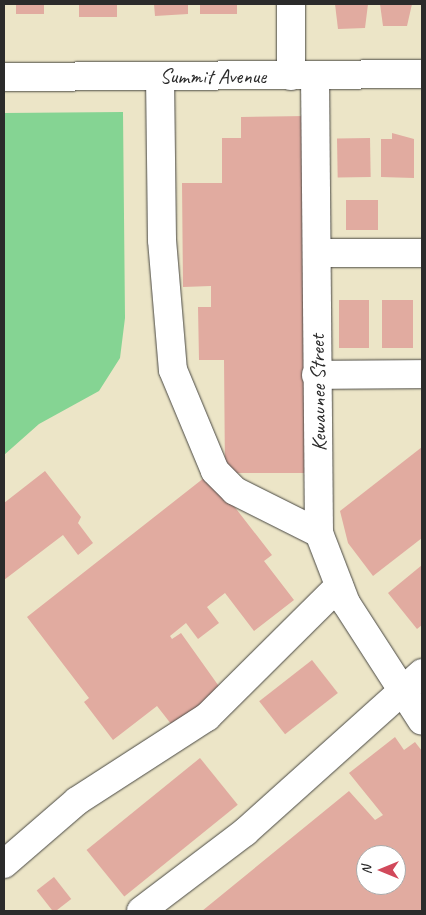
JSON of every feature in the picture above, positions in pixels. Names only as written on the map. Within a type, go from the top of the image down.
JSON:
[{"type":"street","name":"Kewaunee Street","points":[[291,4],[303,76],[318,253],[316,375],[319,533],[339,586],[399,691],[422,721]]},
{"type":"street","name":"Summit Avenue","points":[[4,77],[422,74]]},
{"type":"street","points":[[160,76],[162,240],[173,370],[215,471],[235,491],[319,533]]},
{"type":"street","points":[[318,253],[422,253]]},
{"type":"street","points":[[316,375],[422,374]]},
{"type":"street","points":[[4,864],[77,802],[207,717],[339,586]]},
{"type":"street","points":[[141,911],[244,832],[399,691],[422,673]]},
{"type":"green space","points":[[123,112],[125,318],[120,358],[99,391],[39,424],[4,455],[4,113]]},
{"type":"building","points":[[16,4],[44,4],[44,14],[16,14]]},
{"type":"building","points":[[79,4],[117,4],[117,17],[79,17]]},
{"type":"building","points":[[154,4],[188,4],[188,14],[155,16]]},
{"type":"building","points":[[200,4],[237,4],[237,14],[200,14]]},
{"type":"building","points":[[335,4],[368,4],[365,28],[338,29]]},
{"type":"building","points":[[380,4],[412,4],[407,26],[383,26]]},
{"type":"building","points":[[307,116],[310,473],[225,473],[224,360],[199,360],[198,307],[211,307],[211,286],[183,287],[182,183],[222,183],[222,138],[241,138],[241,117]]},
{"type":"building","points":[[392,133],[414,139],[414,178],[381,177],[381,139],[392,139]]},
{"type":"building","points":[[370,138],[371,177],[338,178],[337,139]]},
{"type":"building","points":[[346,200],[378,200],[378,230],[346,230]]},
{"type":"building","points":[[339,300],[369,300],[369,348],[339,348]]},
{"type":"building","points":[[382,300],[413,300],[413,348],[382,348]]},
{"type":"building","points":[[422,447],[422,538],[373,576],[348,543],[340,511]]},
{"type":"building","points":[[45,471],[81,517],[78,523],[93,543],[78,555],[63,535],[4,580],[4,503]]},
{"type":"building","points":[[209,474],[272,555],[264,561],[294,600],[254,631],[225,593],[207,607],[219,623],[198,639],[186,623],[170,636],[172,639],[181,633],[223,692],[175,729],[157,706],[113,740],[84,702],[89,698],[27,617]]},
{"type":"building","points":[[422,565],[422,625],[417,629],[388,593]]},
{"type":"building","points":[[312,660],[338,693],[285,734],[259,701]]},
{"type":"building","points":[[395,737],[404,750],[415,742],[422,751],[422,911],[202,911],[349,791],[375,820],[383,815],[349,773]]},
{"type":"building","points":[[200,758],[238,805],[124,897],[87,850]]},
{"type":"building","points":[[54,877],[71,899],[56,911],[53,911],[37,891]]}]
